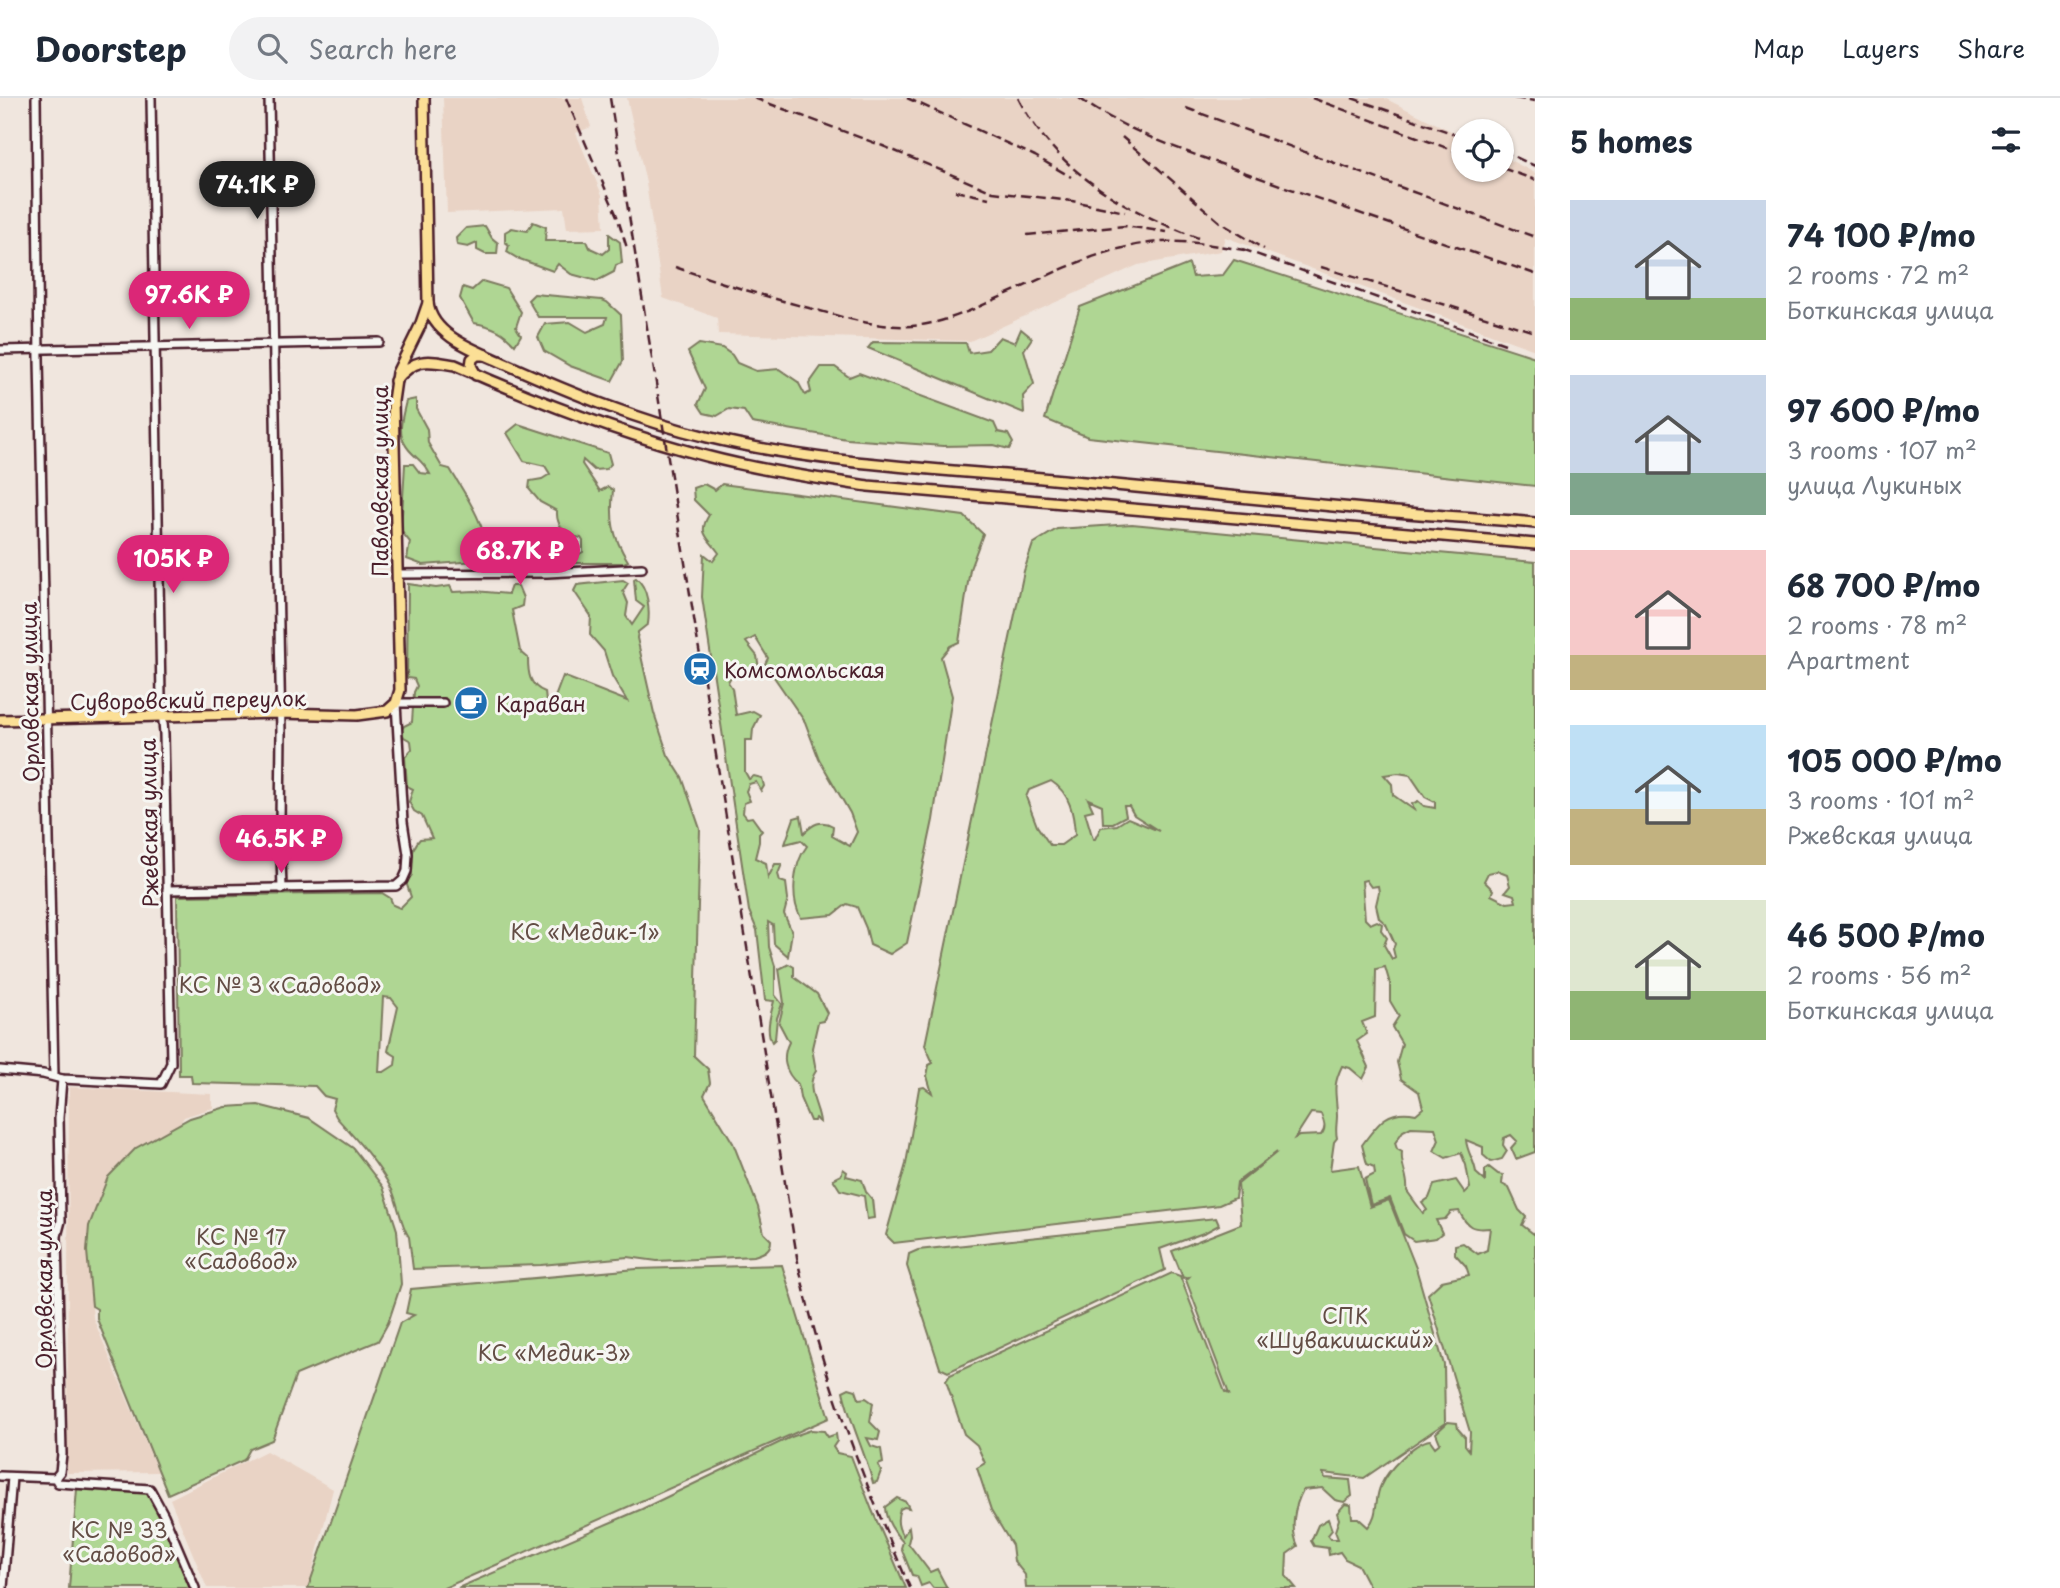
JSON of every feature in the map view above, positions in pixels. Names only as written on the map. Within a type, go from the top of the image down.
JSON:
[{"type":"main road","name":"Павловская улица","points":[[396,703],[400,690],[393,401],[396,380],[428,303],[424,98]]},
{"type":"main road","points":[[428,303],[429,314],[441,330],[486,355],[551,384],[631,415],[768,450],[879,466],[1030,477],[1535,523]]},
{"type":"main road","points":[[476,375],[471,366],[472,359],[477,355],[486,355]]},
{"type":"main road","points":[[396,380],[415,363],[426,361],[455,365],[620,431],[706,456],[868,486],[1535,544]]},
{"type":"main road","name":"Суворовский переулок","points":[[0,720],[377,713],[387,711],[396,703]]},
{"type":"street","name":"Орловская улица","points":[[36,98],[39,349],[60,1118],[61,1221],[57,1236],[62,1454],[60,1472],[55,1478]]},
{"type":"street","name":"Ржевская улица","points":[[58,1077],[161,1084],[171,1063],[150,98]]},
{"type":"street","points":[[167,890],[282,889],[269,98]]},
{"type":"street","points":[[0,349],[379,342]]},
{"type":"street","points":[[397,573],[547,573],[642,568]]},
{"type":"street","points":[[396,703],[443,703]]},
{"type":"street","name":"Павловская улица","points":[[282,889],[389,887],[396,886],[403,880],[407,871],[408,854],[403,822],[396,703]]},
{"type":"street","points":[[0,1070],[58,1077]]},
{"type":"street","points":[[0,1476],[55,1478],[58,1483],[150,1489],[195,1588]]},
{"type":"street","points":[[3,1588],[12,1477]]},
{"type":"shaded area","points":[[443,98],[582,98],[591,127],[576,133],[602,195],[604,228],[567,229],[564,208],[447,213]]},
{"type":"shaded area","points":[[627,98],[1384,98],[1451,131],[1451,182],[1514,182],[1514,162],[1535,173],[1535,350],[1225,237],[1221,251],[1138,265],[970,341],[718,334],[717,318],[663,298],[646,183]]},
{"type":"shaded area","points":[[69,1087],[211,1094],[213,1108],[184,1117],[180,1123],[136,1148],[108,1177],[89,1226],[87,1251],[93,1318],[158,1472],[67,1473]]},
{"type":"shaded area","points":[[266,1451],[333,1489],[308,1588],[207,1588],[170,1499]]},
{"type":"green space","points":[[533,222],[546,227],[545,241],[587,241],[590,248],[603,254],[609,249],[609,234],[620,242],[622,263],[616,265],[614,272],[597,281],[571,274],[558,264],[553,271],[507,252],[509,245],[505,242],[505,232],[512,228],[527,231]]},
{"type":"green space","points":[[485,226],[498,243],[497,254],[485,254],[477,250],[477,243],[468,247],[457,245],[456,238],[466,228]]},
{"type":"green space","points":[[1234,260],[1535,357],[1535,486],[1088,437],[1045,419],[1080,307],[1189,264],[1193,277],[1223,275]]},
{"type":"green space","points":[[482,281],[506,288],[521,312],[516,327],[521,335],[515,345],[497,330],[474,323],[460,298],[463,287],[472,290]]},
{"type":"green space","points":[[534,294],[602,300],[621,315],[623,361],[612,381],[570,366],[544,351],[538,337],[545,324],[570,322],[587,332],[605,324],[607,317],[538,317],[528,300]]},
{"type":"green space","points":[[1021,329],[1032,338],[1024,350],[1034,384],[1023,396],[1024,413],[868,348],[873,342],[966,343],[969,353],[988,350],[1000,337],[1015,343]]},
{"type":"green space","points":[[699,344],[722,348],[732,355],[737,363],[756,371],[779,369],[798,382],[805,395],[811,392],[809,384],[821,367],[835,367],[849,377],[859,373],[994,423],[998,432],[1008,434],[1013,443],[1009,449],[994,445],[943,446],[847,439],[752,423],[744,411],[729,409],[717,416],[704,413],[698,404],[705,389],[688,352]]},
{"type":"green space","points":[[416,399],[416,409],[427,429],[428,443],[442,467],[450,469],[468,498],[483,532],[486,552],[492,560],[423,565],[407,559],[410,542],[401,531],[405,464],[413,464],[420,473],[430,474],[424,464],[407,448],[401,434],[406,401]]},
{"type":"green space","points":[[518,424],[608,453],[611,464],[606,469],[594,470],[583,460],[582,464],[600,491],[608,487],[613,490],[613,527],[628,561],[546,563],[550,556],[575,556],[583,552],[583,541],[563,529],[558,521],[557,511],[540,502],[529,489],[530,481],[550,474],[545,466],[524,461],[507,433]]},
{"type":"green space","points":[[704,484],[715,490],[722,484],[964,516],[983,534],[970,569],[959,642],[950,646],[941,657],[952,696],[933,820],[907,943],[890,954],[870,945],[857,907],[847,904],[833,915],[801,918],[794,892],[796,872],[807,846],[801,840],[785,844],[794,818],[801,816],[804,833],[817,824],[833,826],[832,836],[850,846],[857,832],[850,813],[819,759],[805,722],[765,664],[768,658],[755,637],[746,642],[757,656],[759,669],[753,675],[747,671],[732,675],[728,682],[732,688],[736,715],[753,711],[760,715],[753,729],[752,740],[745,740],[745,772],[749,779],[754,776],[762,778],[764,786],[761,791],[756,782],[749,784],[746,791],[750,801],[744,803],[743,813],[747,818],[752,817],[762,831],[759,834],[755,858],[766,863],[768,878],[775,864],[782,864],[778,874],[780,881],[786,883],[788,899],[784,914],[792,932],[788,956],[774,944],[773,925],[768,922],[769,947],[775,966],[775,995],[782,1004],[777,1018],[775,1039],[772,1042],[769,1027],[774,1001],[765,1000],[757,930],[749,911],[702,597],[704,554],[713,561],[719,553],[704,531],[709,515],[694,500],[693,488]]},
{"type":"green space","name":"СПК «Шувакишский»","points":[[1132,524],[1535,562],[1535,1152],[1516,1159],[1511,1148],[1517,1141],[1511,1135],[1504,1138],[1503,1145],[1507,1151],[1502,1159],[1491,1162],[1483,1155],[1483,1147],[1466,1140],[1476,1173],[1485,1181],[1485,1170],[1489,1167],[1503,1175],[1502,1184],[1509,1188],[1519,1210],[1526,1217],[1522,1225],[1535,1235],[1535,1588],[1370,1588],[1358,1565],[1345,1559],[1340,1552],[1329,1555],[1328,1548],[1314,1546],[1311,1541],[1318,1525],[1328,1519],[1332,1530],[1328,1535],[1331,1539],[1338,1539],[1335,1531],[1339,1519],[1337,1513],[1345,1504],[1351,1505],[1352,1518],[1358,1518],[1368,1527],[1374,1517],[1379,1490],[1389,1472],[1416,1446],[1430,1440],[1435,1447],[1440,1443],[1436,1433],[1448,1422],[1457,1423],[1469,1450],[1470,1432],[1428,1294],[1442,1281],[1469,1275],[1466,1266],[1455,1254],[1455,1245],[1463,1243],[1478,1254],[1487,1250],[1490,1228],[1471,1226],[1459,1211],[1451,1212],[1445,1219],[1436,1220],[1442,1233],[1436,1238],[1414,1241],[1404,1234],[1390,1198],[1371,1205],[1365,1179],[1375,1174],[1374,1167],[1367,1164],[1362,1145],[1384,1119],[1398,1113],[1416,1114],[1423,1108],[1419,1092],[1401,1079],[1397,1062],[1402,1044],[1392,1027],[1399,1016],[1390,1001],[1390,984],[1385,967],[1376,969],[1375,1017],[1362,1022],[1367,1034],[1357,1041],[1369,1067],[1363,1079],[1350,1068],[1342,1066],[1337,1080],[1337,1138],[1330,1170],[1359,1166],[1370,1207],[1389,1200],[1416,1268],[1444,1365],[1445,1423],[1364,1478],[1323,1473],[1325,1478],[1350,1480],[1352,1496],[1344,1502],[1335,1500],[1322,1488],[1303,1490],[1294,1518],[1298,1546],[1287,1554],[1286,1576],[1296,1588],[1026,1588],[1025,1575],[1014,1561],[1012,1545],[991,1510],[977,1468],[985,1463],[977,1445],[964,1434],[946,1381],[950,1375],[1172,1273],[1180,1276],[1225,1392],[1229,1394],[1186,1280],[1189,1277],[1183,1278],[1172,1251],[1241,1224],[1238,1184],[1277,1152],[1237,1182],[1235,1198],[1219,1205],[894,1243],[886,1235],[906,1164],[919,1088],[924,1087],[932,1093],[927,1076],[929,1065],[933,1063],[925,1045],[1024,571],[1033,544],[1057,529]],"holes":[[[1384,775],[1410,775],[1425,797],[1435,802],[1435,808],[1424,806],[1418,801],[1412,804],[1414,810],[1393,795],[1392,784]],[[1051,781],[1067,798],[1074,819],[1075,835],[1061,845],[1050,845],[1037,826],[1026,797],[1029,790]],[[1088,799],[1102,805],[1103,823],[1113,823],[1126,816],[1124,806],[1129,806],[1134,815],[1159,831],[1128,818],[1117,825],[1101,827],[1093,839],[1085,812],[1093,810]],[[1497,871],[1507,875],[1510,886],[1505,892],[1514,895],[1516,902],[1507,903],[1491,895],[1493,890],[1484,881],[1488,873]],[[1366,880],[1371,887],[1378,886],[1376,905],[1379,918],[1386,924],[1395,944],[1395,957],[1392,959],[1384,945],[1387,938],[1381,930],[1382,924],[1377,921],[1370,924],[1365,919],[1362,881]],[[1311,1113],[1321,1114],[1324,1122],[1321,1135],[1295,1138]],[[1411,1127],[1435,1128],[1439,1140],[1434,1151],[1446,1158],[1461,1153],[1470,1188],[1465,1193],[1456,1180],[1434,1185],[1429,1198],[1422,1203],[1427,1210],[1423,1213],[1407,1191],[1402,1152],[1397,1149],[1395,1143],[1403,1131]]]},
{"type":"green space","points":[[634,579],[643,587],[648,606],[648,624],[638,632],[637,638],[654,713],[668,755],[682,777],[700,829],[694,1056],[708,1069],[710,1083],[704,1095],[733,1143],[758,1207],[764,1233],[771,1240],[771,1244],[766,1251],[754,1256],[657,1261],[628,1257],[541,1265],[413,1269],[409,1237],[392,1190],[374,1161],[337,1118],[332,1109],[335,1099],[324,1096],[315,1086],[192,1083],[191,1075],[179,1075],[177,896],[382,893],[390,898],[393,905],[400,908],[411,897],[406,882],[412,875],[415,847],[420,839],[432,838],[422,816],[414,811],[409,802],[413,789],[407,786],[405,757],[412,749],[411,741],[404,737],[401,731],[412,722],[414,692],[417,686],[414,679],[407,678],[408,584],[436,588],[450,586],[453,592],[508,594],[511,586],[518,586],[523,598],[522,606],[512,610],[520,651],[528,658],[529,674],[533,683],[545,692],[546,702],[552,705],[563,676],[627,701],[612,676],[604,651],[590,635],[591,616],[574,591],[577,585],[623,580],[628,583],[623,591],[628,603],[626,616],[632,625],[644,607],[636,601]],"holes":[[[383,997],[391,998],[398,1007],[388,1051],[396,1056],[395,1065],[379,1072]]]},
{"type":"green space","points":[[789,964],[794,967],[794,977],[817,994],[827,1013],[823,1021],[818,1022],[812,1048],[816,1071],[811,1084],[820,1122],[815,1118],[810,1121],[800,1098],[798,1084],[786,1065],[785,1054],[789,1042],[779,1023],[784,1003],[779,969]]},
{"type":"green space","name":"КС № 17 «Садовод»","points":[[258,1105],[309,1118],[353,1148],[383,1187],[397,1230],[401,1284],[388,1323],[378,1341],[296,1375],[272,1440],[250,1449],[244,1460],[168,1494],[97,1319],[97,1309],[92,1306],[87,1251],[89,1226],[108,1177],[136,1148],[190,1118],[226,1107]]},
{"type":"green space","points":[[843,1169],[847,1172],[846,1176],[862,1180],[872,1199],[874,1218],[867,1219],[864,1196],[840,1190],[833,1179],[841,1175]]},
{"type":"green space","points":[[1216,1218],[1219,1225],[1160,1249],[1165,1270],[948,1372],[940,1368],[907,1266],[909,1254],[918,1250]]},
{"type":"green space","name":"КС «Медик-3»","points":[[782,1265],[829,1418],[444,1588],[308,1588],[400,1323],[414,1315],[406,1313],[411,1289],[637,1269]]},
{"type":"green space","points":[[849,1388],[856,1390],[859,1399],[866,1398],[873,1403],[870,1422],[880,1432],[878,1440],[867,1438],[871,1446],[881,1449],[883,1463],[878,1465],[881,1471],[877,1482],[873,1483],[846,1403],[843,1391]]},
{"type":"green space","points":[[811,1430],[824,1431],[828,1437],[836,1434],[837,1441],[833,1447],[837,1453],[851,1456],[906,1588],[458,1588],[642,1509],[791,1437]]},
{"type":"green space","name":"КС № 33 «Садовод»","points":[[77,1489],[150,1493],[190,1588],[69,1588]]},
{"type":"green space","points":[[897,1498],[906,1502],[909,1508],[900,1509],[898,1523],[901,1533],[903,1536],[909,1527],[908,1543],[930,1572],[937,1569],[947,1588],[933,1588],[929,1583],[921,1586],[917,1576],[912,1575],[901,1548],[903,1542],[885,1512],[885,1507]]},
{"type":"railway","points":[[566,98],[617,216],[627,248]]},
{"type":"railway","points":[[610,98],[797,1257],[818,1342],[845,1426],[910,1588]]},
{"type":"railway","points":[[754,98],[883,146],[993,192],[1072,201],[1125,212]]},
{"type":"railway","points":[[907,98],[1035,156],[1071,177]]},
{"type":"railway","points":[[1018,98],[1052,147],[1094,185],[1143,214],[1198,238]]},
{"type":"railway","points":[[1079,98],[1118,122],[1183,150],[1535,274]]},
{"type":"railway","points":[[1312,98],[1451,150]]},
{"type":"railway","points":[[1352,98],[1451,133]]},
{"type":"railway","points":[[1514,98],[1535,101]]},
{"type":"railway","points":[[1186,108],[1535,237]]},
{"type":"railway","points":[[1122,137],[1221,223],[1264,249]]},
{"type":"railway","points":[[1514,156],[1535,166]]},
{"type":"railway","points":[[1514,172],[1535,180]]},
{"type":"railway","points":[[955,191],[989,198]]},
{"type":"railway","points":[[1027,235],[1125,226],[1167,232]]},
{"type":"railway","points":[[675,267],[844,317],[885,325],[913,326],[961,314],[1069,266],[1123,248],[1172,242],[1251,251]]},
{"type":"railway","points":[[1242,249],[1505,344]]},
{"type":"railway","points":[[1321,267],[1535,332]]},
{"type":"place","name":"Комсомольская","points":[[700,669]]},
{"type":"place","name":"Караван","points":[[471,703]]},
{"type":"park label","name":"КС «Медик-1»","points":[[585,931]]},
{"type":"park label","name":"КС № 3 «Садовод»","points":[[280,984]]}]
